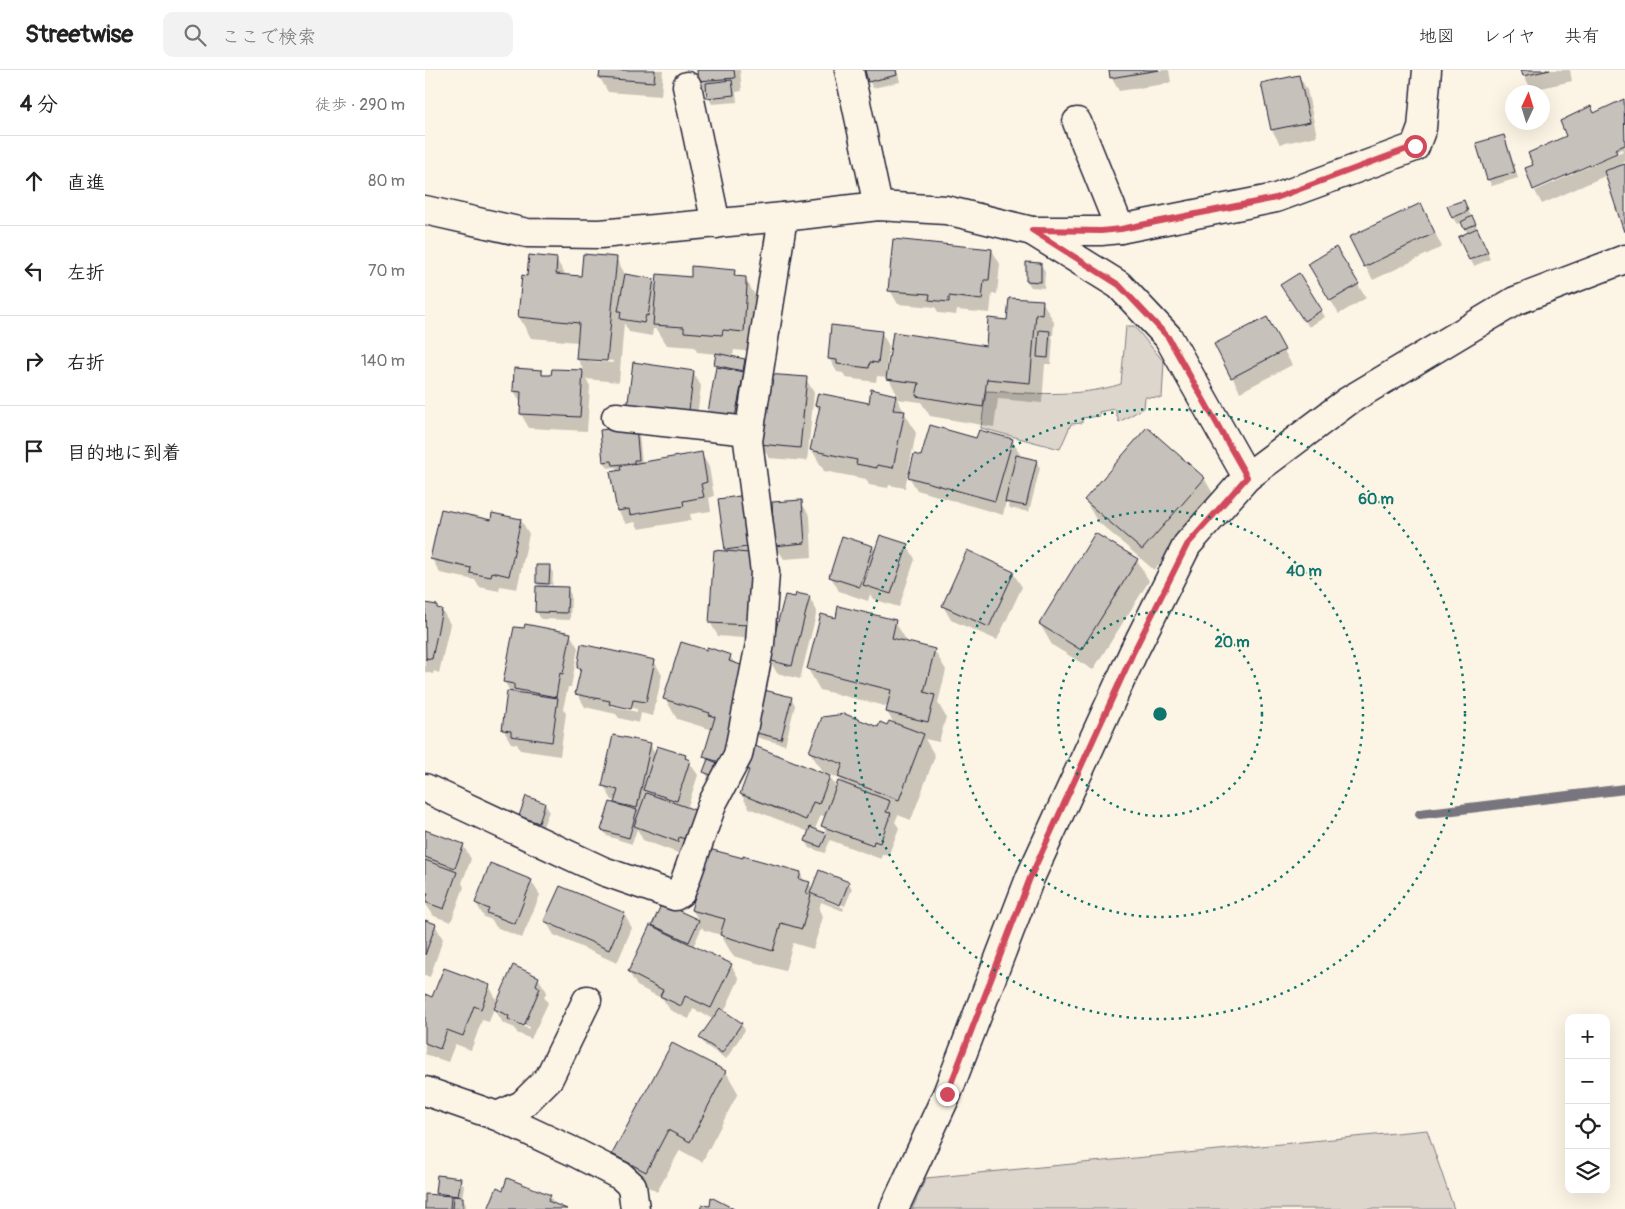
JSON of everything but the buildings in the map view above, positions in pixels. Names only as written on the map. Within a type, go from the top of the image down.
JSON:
[{"type":"street","points":[[849,70],[878,206]]},
{"type":"street","points":[[425,210],[527,233],[599,234],[716,224],[878,206],[946,210],[1032,230],[1101,231],[1121,229],[1276,198],[1415,146],[1422,128],[1427,70]]},
{"type":"street","points":[[687,86],[716,224]]},
{"type":"street","points":[[1077,122],[1121,229]]},
{"type":"street","points":[[425,788],[603,871],[675,896],[681,892],[713,802],[739,755],[760,644],[765,572],[748,441],[783,217]]},
{"type":"street","points":[[1032,230],[1119,285],[1168,337],[1247,477]]},
{"type":"street","points":[[894,1209],[947,1094],[1030,878],[1133,653],[1187,545],[1247,477],[1348,401],[1515,301],[1625,259]]},
{"type":"street","points":[[616,417],[749,431]]},
{"type":"street","points":[[497,1116],[522,1105],[549,1078],[587,1000]]},
{"type":"street","points":[[425,1091],[497,1116],[621,1176],[632,1186],[635,1209]]},
{"type":"shaded area","points":[[1126,326],[1134,326],[1164,362],[1162,398],[1145,397],[1144,408],[1119,422],[1115,409],[1099,412],[1100,416],[1082,418],[1082,423],[1071,424],[1060,449],[981,428],[986,391],[1071,393],[1121,384]]},
{"type":"shaded area","points":[[1427,1130],[1454,1209],[912,1209],[926,1178]]},
{"type":"waterway","points":[[1420,814],[1625,789]]},
{"type":"route","points":[[947,1094],[1030,878],[1133,653],[1187,545],[1247,477],[1168,337],[1119,285],[1032,230],[1101,231],[1121,229],[1276,198],[1415,146]]}]
